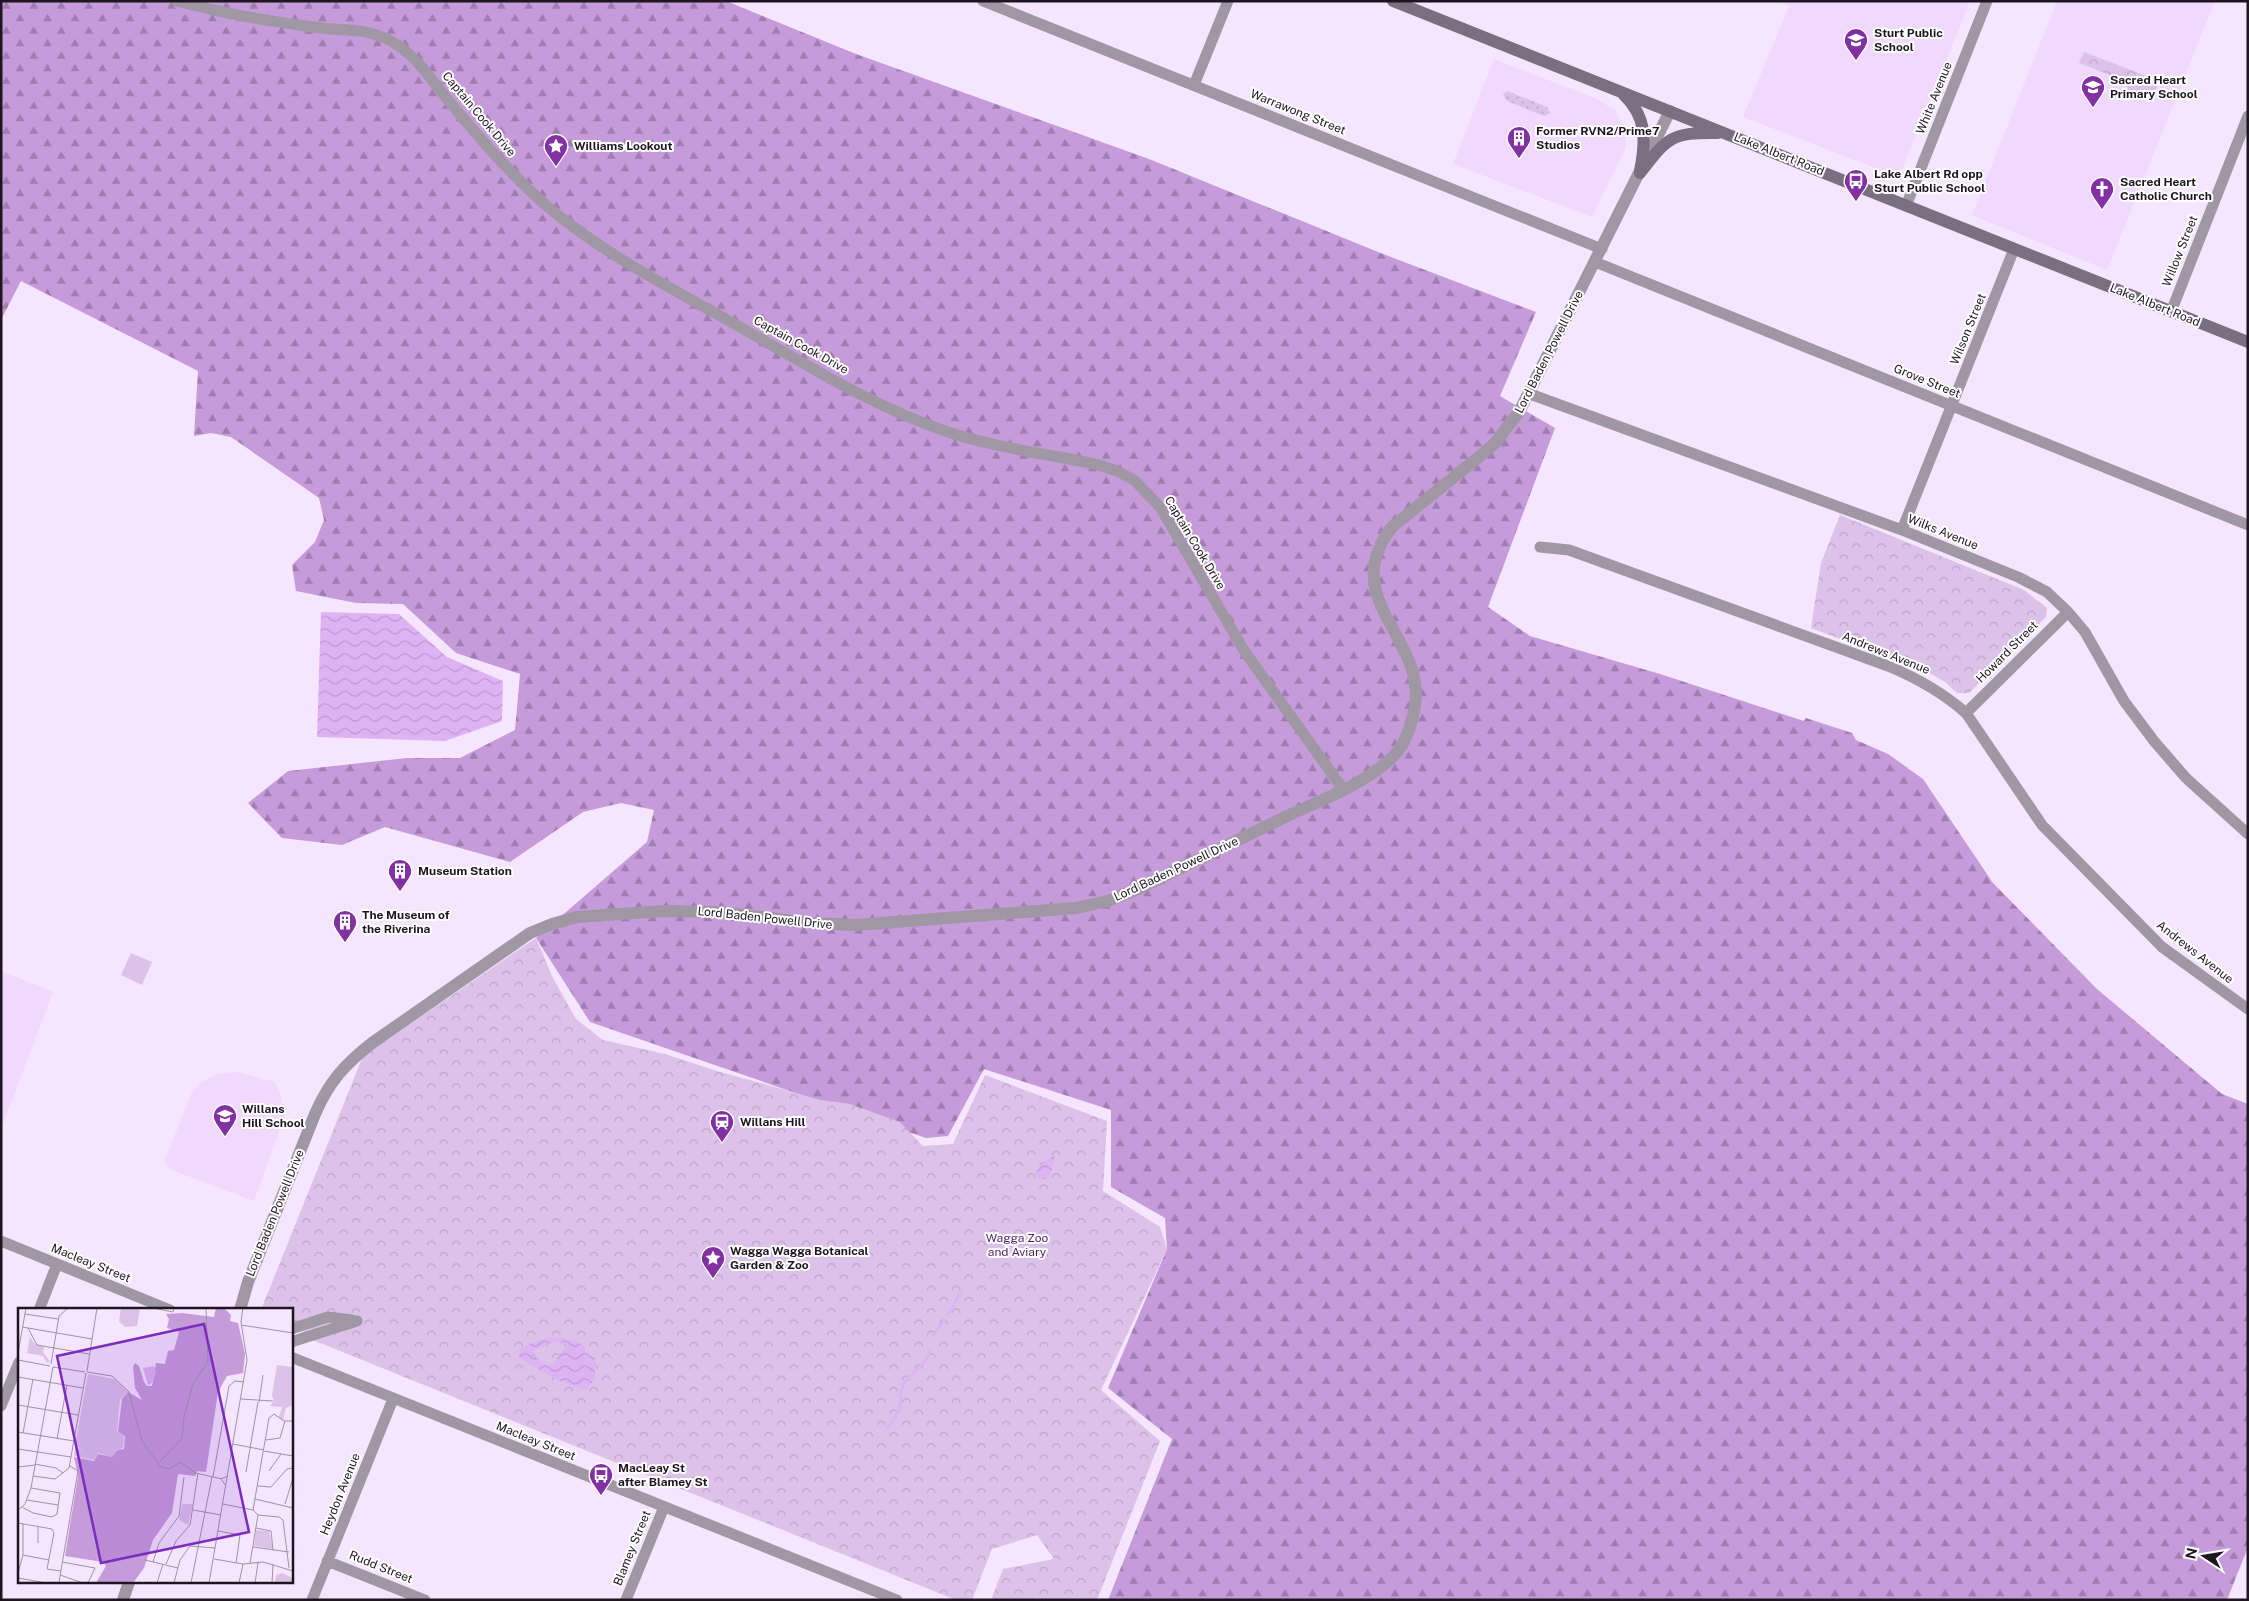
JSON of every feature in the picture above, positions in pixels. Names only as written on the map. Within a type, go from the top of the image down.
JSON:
[{"type":"main road","name":"Lake Albert Road","points":[[1393,1],[2248,342]]},
{"type":"main road","points":[[1620,92],[1638,113],[1644,127],[1644,154],[1640,173]]},
{"type":"main road","points":[[1640,173],[1668,140],[1690,134],[1725,133]]},
{"type":"street","name":"Captain Cook Drive","points":[[176,1],[264,20],[316,28],[356,30],[373,33],[389,39],[415,59],[451,105],[521,182],[573,228],[607,251],[833,379],[911,418],[969,438],[1099,465],[1117,471],[1134,480],[1160,507],[1245,652],[1343,789]]},
{"type":"street","name":"Warrawong Street","points":[[983,1],[1602,249]]},
{"type":"street","points":[[1194,85],[1228,1]]},
{"type":"street","name":"White Avenue","points":[[1906,206],[1988,1]]},
{"type":"street","name":"Lord Baden Powell Drive","points":[[241,1308],[248,1282],[315,1114],[336,1075],[372,1043],[530,933],[577,917],[664,910],[719,912],[811,923],[857,925],[1076,908],[1108,901],[1138,889],[1343,789],[1384,765],[1399,750],[1410,731],[1417,690],[1413,667],[1382,609],[1373,583],[1373,568],[1382,539],[1402,516],[1495,443],[1520,412],[1670,111]]},
{"type":"street","name":"Willow Street","points":[[2171,312],[2248,116]]},
{"type":"street","name":"Wilson Street","points":[[1902,530],[2014,249]]},
{"type":"street","name":"Grove Street","points":[[1595,262],[2248,525]]},
{"type":"street","name":"Wilks Avenue","points":[[1530,394],[1902,530],[2018,577],[2047,592],[2085,632],[2124,701],[2154,741],[2186,778],[2248,834]]},
{"type":"street","name":"Andrews Avenue","points":[[1540,546],[1569,550],[1888,666],[1931,686],[1966,713],[2042,825],[2162,947],[2248,1009]]},
{"type":"street","name":"Howard Street","points":[[1966,713],[2068,612]]},
{"type":"street","name":"Macleay Street","points":[[1,1241],[165,1308]]},
{"type":"street","points":[[40,1308],[57,1264]]},
{"type":"street","name":"Lord Baden Powell Drive","points":[[232,1308],[248,1282]]},
{"type":"street","points":[[292,1329],[328,1317],[357,1320],[292,1342]]},
{"type":"street","name":"Macleay Street","points":[[292,1359],[897,1600]]},
{"type":"street","points":[[1,1406],[18,1364]]},
{"type":"street","name":"Heydon Avenue","points":[[312,1600],[393,1399]]},
{"type":"street","name":"Blamey Street","points":[[626,1600],[664,1507]]},
{"type":"street","name":"Rudd Street","points":[[327,1561],[425,1600]]},
{"type":"street","points":[[122,1600],[128,1584]]},
{"type":"shaded area","name":"Sturt Public School","points":[[1778,1],[1970,1],[1899,177],[1743,117],[1789,6]]},
{"type":"shaded area","name":"Sacred Heart Primary School","points":[[2057,1],[2215,1],[2107,270],[1972,215]]},
{"type":"shaded area","points":[[1494,59],[1597,99],[1616,111],[1624,130],[1626,147],[1592,217],[1453,164]]},
{"type":"shaded area","points":[[1,971],[53,992],[1,1129]]},
{"type":"shaded area","name":"Willans Hill School","points":[[238,1072],[275,1082],[285,1115],[254,1201],[169,1169],[165,1160],[192,1092],[202,1082],[218,1074]]},
{"type":"green space","points":[[1,1],[726,1],[856,54],[1149,159],[1383,254],[1536,312],[1500,396],[1555,428],[1488,607],[1530,636],[1660,674],[1804,721],[1806,718],[1852,733],[1856,740],[1888,754],[1923,779],[1993,883],[2097,989],[2222,1094],[2248,1104],[2248,1547],[2227,1600],[1108,1600],[1172,1439],[1108,1388],[1167,1249],[1165,1218],[1111,1187],[1111,1110],[984,1069],[948,1136],[926,1138],[590,1022],[536,938],[647,842],[654,810],[621,803],[583,812],[510,862],[385,827],[342,845],[282,838],[248,803],[288,771],[407,758],[460,758],[515,730],[520,674],[456,653],[403,604],[356,603],[296,591],[292,565],[315,542],[324,520],[319,498],[231,437],[211,433],[194,436],[198,371],[21,281],[1,320]]},
{"type":"green space","points":[[2084,52],[2159,81],[2151,101],[2129,92],[2125,81],[2079,63]]},
{"type":"green space","points":[[1507,91],[1547,107],[1550,113],[1544,116],[1507,101],[1503,95]]},
{"type":"green space","points":[[1840,515],[2024,590],[2047,608],[2046,617],[1969,693],[1957,693],[1945,682],[1926,671],[1811,628],[1821,563]]},
{"type":"green space","name":"Wagga Wagga Botanical Garden & Zoo","points":[[536,938],[552,976],[576,1019],[603,1040],[665,1054],[717,1071],[821,1100],[850,1104],[900,1122],[923,1146],[953,1144],[985,1075],[1107,1121],[1103,1191],[1160,1227],[1167,1249],[1101,1390],[1160,1441],[1097,1600],[991,1600],[1003,1569],[1054,1559],[1037,1535],[992,1549],[972,1600],[956,1600],[298,1334],[314,1327],[292,1329],[292,1308],[262,1308],[363,1056]]},
{"type":"green space","points":[[131,953],[152,962],[142,985],[121,975]]},
{"type":"water","points":[[321,612],[399,614],[447,657],[503,681],[502,721],[445,741],[317,737]]},
{"type":"water","points":[[1055,1155],[1051,1173],[1046,1179],[1039,1179],[1035,1174],[1042,1163]]},
{"type":"water","points":[[560,1337],[582,1344],[589,1355],[595,1358],[595,1379],[586,1390],[562,1382],[519,1357],[519,1350],[529,1344],[539,1340]],"holes":[[[556,1341],[567,1345],[553,1364],[547,1365],[533,1355],[534,1350]]]},
{"type":"waterway","points":[[947,1315],[962,1292]]},
{"type":"waterway","points":[[933,1335],[945,1320]]},
{"type":"waterway","points":[[888,1428],[900,1409],[901,1392],[904,1383],[928,1357],[929,1351]]},
{"type":"place","name":"Sturt Public School","points":[[1856,61]]},
{"type":"place","name":"Sacred Heart Primary School","points":[[2093,108]]},
{"type":"place","name":"Former RVN2/Prime7 Studios","points":[[1519,159]]},
{"type":"place","name":"Williams Lookout","points":[[556,167]]},
{"type":"place","name":"Lake Albert Rd opp Sturt Public School","points":[[1856,202]]},
{"type":"place","name":"Sacred Heart Catholic Church","points":[[2102,210]]},
{"type":"place","name":"Museum Station","points":[[400,892]]},
{"type":"place","name":"The Museum of the Riverina","points":[[345,943]]},
{"type":"place","name":"Willans Hill School","points":[[225,1137]]},
{"type":"place","name":"Willans Hill","points":[[722,1143]]},
{"type":"place","name":"Wagga Wagga Botanical Garden & Zoo","points":[[713,1279]]},
{"type":"place","name":"MacLeay St after Blamey St","points":[[601,1496]]},
{"type":"park label","name":"Wagga Zoo and Aviary","points":[[1017,1245]]}]
